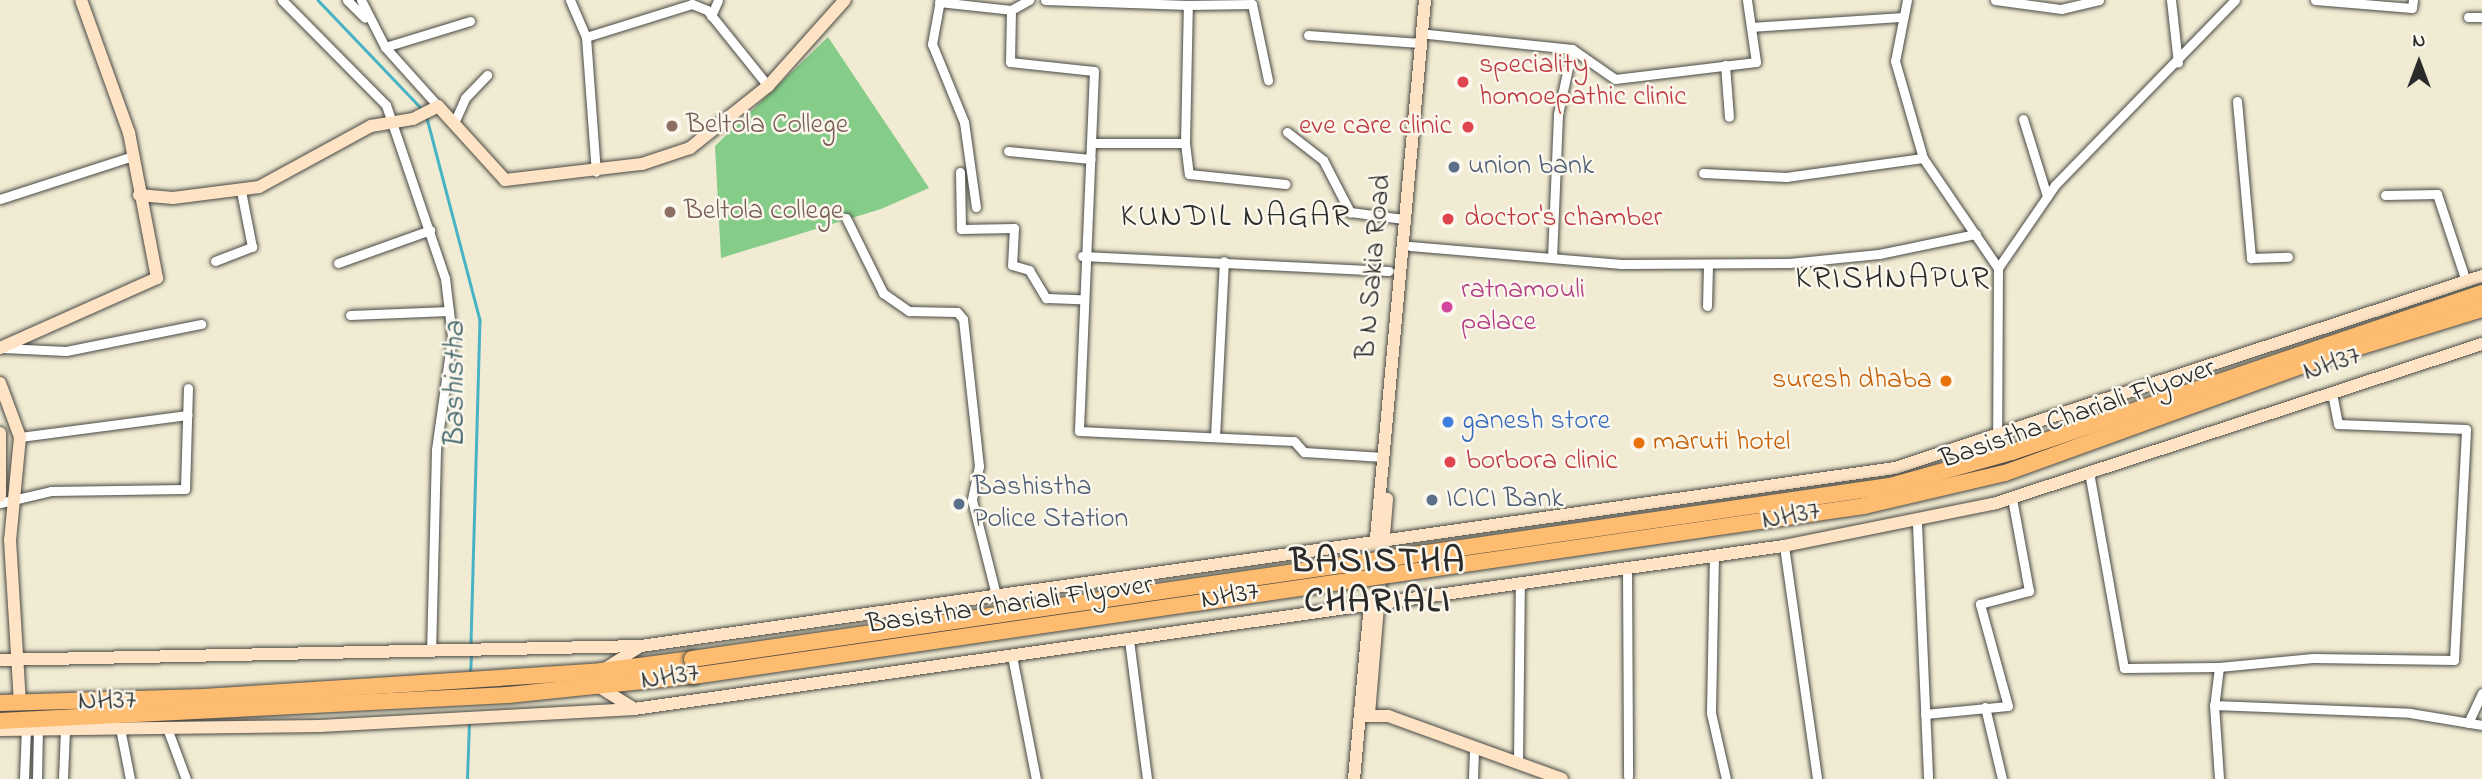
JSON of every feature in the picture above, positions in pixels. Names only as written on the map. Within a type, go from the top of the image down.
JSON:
[{"type":"highway","name":"Basistha Chariali Flyover","points":[[692,668],[1890,486],[2012,452],[2482,293]]},
{"type":"highway","name":"Basistha Chariali Flyover","points":[[601,680],[1864,506],[2005,473],[2326,357],[2482,309]]},
{"type":"highway","name":"NH37","points":[[441,689],[509,677],[601,680]]},
{"type":"highway","name":"NH37","points":[[441,689],[508,695],[601,680]]},
{"type":"highway","points":[[0,703],[441,689]]},
{"type":"highway","points":[[0,720],[32,725],[441,689]]},
{"type":"street","points":[[0,348],[157,278],[139,195],[134,156],[81,0]]},
{"type":"street","points":[[282,0],[386,105],[389,123],[430,230],[449,311],[452,337],[436,450],[431,651]]},
{"type":"street","points":[[347,0],[365,18],[435,108],[454,123],[505,180],[596,172],[691,148],[768,86],[845,0]]},
{"type":"street","points":[[361,0],[365,18]]},
{"type":"street","points":[[570,0],[586,37],[596,172]]},
{"type":"street","points":[[711,16],[718,0]]},
{"type":"street","points":[[976,207],[964,122],[932,44],[939,1],[1011,10],[1029,0]]},
{"type":"street","points":[[1045,0],[1188,5],[1256,2],[1268,80]]},
{"type":"street","name":"B N Sakia Road","points":[[1379,537],[1410,246],[1425,0]]},
{"type":"street","name":"B N Sakia Road","points":[[1379,537],[1383,457],[1404,219],[1424,38],[1432,0]]},
{"type":"street","points":[[1308,35],[1424,38],[1572,49],[1615,79],[1756,62],[1747,0]]},
{"type":"street","points":[[1907,0],[1895,61],[1923,158],[1998,268],[1997,437]]},
{"type":"street","points":[[1995,0],[2061,9],[2099,0]]},
{"type":"street","points":[[2171,0],[2178,63]]},
{"type":"street","points":[[1998,268],[2047,196],[2178,63],[2235,0]]},
{"type":"street","points":[[2315,0],[2412,8],[2413,0]]},
{"type":"street","points":[[586,37],[667,4],[692,4],[711,16],[768,86]]},
{"type":"street","points":[[1188,5],[1185,143],[1189,174],[1285,184]]},
{"type":"street","points":[[1011,10],[1010,62],[1094,71],[1091,159],[1082,256],[1079,431],[1294,441],[1304,452],[1383,457]]},
{"type":"street","points":[[2468,18],[2482,17]]},
{"type":"street","points":[[1751,27],[1903,18]]},
{"type":"street","points":[[385,47],[470,21]]},
{"type":"street","points":[[1552,258],[1558,114],[1572,49]]},
{"type":"street","points":[[1725,65],[1728,117]]},
{"type":"street","points":[[454,123],[465,98],[487,75]]},
{"type":"street","points":[[2237,101],[2251,258],[2288,257]]},
{"type":"street","points":[[139,195],[242,191],[371,125],[413,119],[435,108]]},
{"type":"street","points":[[2023,119],[2047,196]]},
{"type":"street","points":[[1287,132],[1322,160],[1350,212],[1404,219]]},
{"type":"street","points":[[1092,143],[1185,143]]},
{"type":"street","points":[[1008,151],[1091,159]]},
{"type":"street","points":[[0,199],[134,156]]},
{"type":"street","points":[[1703,173],[1786,177],[1923,158]]},
{"type":"street","points":[[960,172],[961,229],[1014,228],[1012,265],[1030,270],[1046,298],[1082,299]]},
{"type":"street","points":[[215,261],[252,247],[242,191]]},
{"type":"street","points":[[2385,195],[2437,194],[2466,282]]},
{"type":"street","points":[[846,218],[883,293],[909,311],[957,312],[963,319],[979,466],[972,500],[996,595]]},
{"type":"street","points":[[338,263],[430,230]]},
{"type":"street","points":[[1410,246],[1552,258],[1709,264],[1879,254],[1976,234]]},
{"type":"street","points":[[1082,256],[1389,271]]},
{"type":"street","points":[[1215,438],[1224,261]]},
{"type":"street","points":[[1707,306],[1709,264]]},
{"type":"street","points":[[0,660],[640,646],[1379,537],[1895,468],[1997,437],[2482,276]]},
{"type":"street","points":[[350,315],[449,311]]},
{"type":"street","points":[[0,348],[66,351],[201,324]]},
{"type":"street","name":"NH37","points":[[0,730],[32,725],[65,729],[357,724],[634,709],[1129,640],[1375,601],[1784,546],[1917,524],[2012,498],[2482,344]]},
{"type":"street","points":[[0,383],[20,438],[10,613],[20,703]]},
{"type":"street","points":[[0,503],[16,496],[181,491],[188,483],[188,388]]},
{"type":"street","points":[[2089,472],[2124,668],[2219,667],[2313,658],[2454,660],[2466,429],[2337,424],[2332,393]]},
{"type":"street","points":[[20,438],[188,415]]},
{"type":"street","points":[[0,433],[0,496]]},
{"type":"street","points":[[1925,714],[2008,706],[1980,604],[2029,591],[2012,498]]},
{"type":"street","points":[[1917,524],[1928,779]]},
{"type":"street","points":[[1362,779],[1379,537]]},
{"type":"street","points":[[1784,546],[1817,779]]},
{"type":"street","points":[[1714,555],[1712,713],[1726,779]]},
{"type":"street","points":[[1627,566],[1628,776]]},
{"type":"street","points":[[1518,762],[1520,582]]},
{"type":"street","points":[[1129,640],[1147,779]]},
{"type":"street","points":[[634,709],[601,680],[640,646]]},
{"type":"street","points":[[1012,656],[1036,779]]},
{"type":"street","points":[[2219,667],[2214,705],[2219,779]]},
{"type":"street","points":[[2468,723],[2482,693]]},
{"type":"street","points":[[2214,705],[2410,713],[2482,725]]},
{"type":"street","points":[[1985,707],[2002,779]]},
{"type":"street","points":[[1365,716],[1388,716],[1562,779]]},
{"type":"street","points":[[1354,779],[1365,716]]},
{"type":"street","points":[[24,779],[32,725]]},
{"type":"street","points":[[32,725],[37,779]]},
{"type":"street","points":[[120,728],[130,779]]},
{"type":"street","points":[[167,728],[186,779]]},
{"type":"street","points":[[63,779],[65,729]]},
{"type":"street","points":[[1473,779],[1474,748]]},
{"type":"green space","points":[[828,37],[929,188],[881,209],[721,258],[715,146]]},
{"type":"waterway","name":"Bashistha","points":[[318,0],[422,109]]},
{"type":"waterway","name":"Bashistha","points":[[427,118],[480,320],[471,646]]},
{"type":"waterway","name":"Bashistha","points":[[470,674],[471,653]]},
{"type":"waterway","name":"Bashistha","points":[[467,779],[469,723]]},
{"type":"place","name":"speciality homoepathic clinic","points":[[1463,82]]},
{"type":"place","name":"Beltola College","points":[[672,126]]},
{"type":"place","name":"eve care clinic","points":[[1468,127]]},
{"type":"place","name":"union bank","points":[[1454,167]]},
{"type":"place","name":"Beltola college","points":[[670,212]]},
{"type":"place","name":"doctor's chamber","points":[[1448,219]]},
{"type":"place","name":"ratnamouli palace","points":[[1447,307]]},
{"type":"place","name":"suresh dhaba","points":[[1946,381]]},
{"type":"place","name":"ganesh store","points":[[1448,422]]},
{"type":"place","name":"maruti hotel","points":[[1639,443]]},
{"type":"place","name":"borbora clinic","points":[[1450,462]]},
{"type":"place","name":"ICICI Bank","points":[[1432,500]]},
{"type":"place","name":"Bashistha Police Station","points":[[959,504]]},
{"type":"district","name":"KUNDIL NAGAR","points":[[1236,218]]},
{"type":"district","name":"KRISHNAPUR","points":[[1893,280]]},
{"type":"district","name":"BASISTHA CHARIALI","points":[[1378,583]]}]
